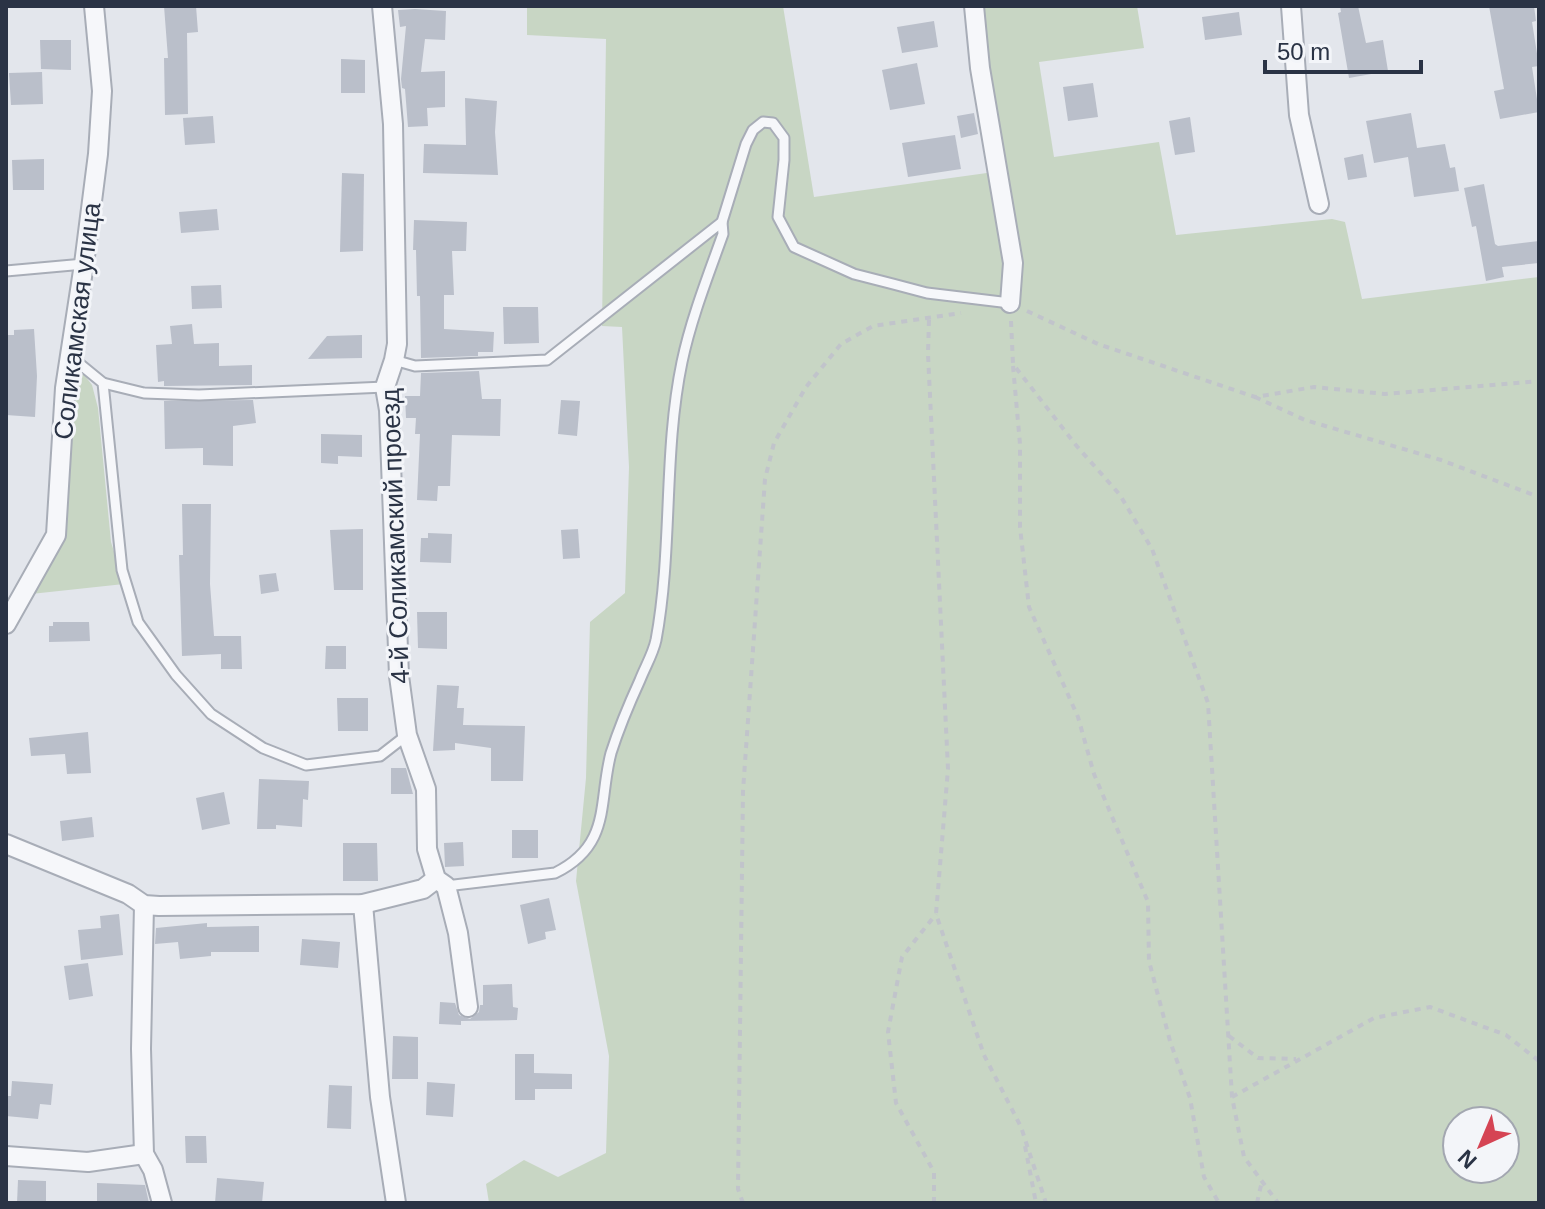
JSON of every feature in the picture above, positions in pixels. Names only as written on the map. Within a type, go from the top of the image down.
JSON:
[{"type":"street","name":"Соликамская улица","points":[[6,624],[56,535],[65,388],[98,154],[102,91],[94,6]]},
{"type":"street","name":"4-й Соликамский проезд","points":[[382,6],[393,124],[397,344],[385,387],[389,410],[399,676],[407,735],[426,789],[427,849],[458,933],[468,1007]]},
{"type":"street","points":[[974,6],[980,68],[1013,263],[1010,303]]},
{"type":"street","points":[[1291,6],[1299,115],[1319,204]]},
{"type":"street","points":[[6,844],[128,894],[144,905],[363,904],[441,882]]},
{"type":"street","points":[[363,904],[380,1097],[396,1203]]},
{"type":"street","points":[[144,905],[141,1049],[144,1154],[153,1170],[162,1203]]},
{"type":"street","points":[[6,1156],[88,1162],[144,1154]]},
{"type":"lane","points":[[441,882],[555,873],[569,866],[589,844],[601,821],[611,756],[655,644],[662,595],[674,411],[682,360],[723,234],[722,222],[746,144],[753,130],[763,122],[773,123],[784,138],[778,217],[794,247],[854,274],[927,293],[1010,303]]},
{"type":"lane","points":[[394,360],[415,366],[547,360],[722,222]]},
{"type":"lane","points":[[6,271],[84,264]]},
{"type":"lane","points":[[70,356],[103,383],[144,393],[199,395],[385,387]]},
{"type":"lane","points":[[103,383],[122,570],[138,622],[176,675],[211,714],[263,748],[306,765],[380,756],[407,735]]},
{"type":"path","points":[[1219,1203],[1204,1177],[1190,1098],[1170,1041],[1149,961],[1148,902],[1094,774],[1078,717],[1029,607],[1020,527],[1020,444],[1010,303],[1098,344],[1255,397],[1305,420],[1441,460],[1539,497]]},
{"type":"path","points":[[743,1203],[738,1189],[743,791],[765,479],[774,443],[806,387],[841,344],[873,326],[929,320],[970,311]]},
{"type":"path","points":[[929,320],[928,354],[948,769],[936,914],[984,1055],[1021,1127],[1046,1203]]},
{"type":"path","points":[[1013,364],[1075,444],[1120,495],[1152,549],[1208,703],[1232,1097],[1244,1157],[1278,1203]]},
{"type":"path","points":[[1255,397],[1314,387],[1385,394],[1539,381]]},
{"type":"path","points":[[934,1203],[934,1172],[896,1103],[888,1032],[902,957],[936,914]]},
{"type":"path","points":[[1232,1097],[1374,1018],[1430,1007],[1506,1035],[1539,1061]]},
{"type":"path","points":[[1229,1036],[1258,1058],[1298,1059]]},
{"type":"path","points":[[1021,1127],[1036,1203]]},
{"type":"path","points":[[1257,1203],[1262,1181]]},
{"type":"green space","points":[[527,6],[783,6],[814,197],[994,172],[969,6],[1137,6],[1144,48],[1039,62],[1054,157],[1159,142],[1176,235],[1332,219],[1345,222],[1362,299],[1539,277],[1539,1203],[489,1203],[486,1184],[524,1160],[558,1177],[606,1153],[609,1056],[576,881],[586,778],[590,622],[625,593],[629,467],[622,327],[602,326],[606,39],[527,35]]},
{"type":"green space","points":[[82,372],[92,385],[98,408],[111,542],[124,584],[31,594],[61,536],[72,373]]},
{"type":"building","points":[[164,6],[196,6],[198,32],[187,33],[188,114],[165,115],[164,58],[168,58]]},
{"type":"building","points":[[1340,6],[1358,6],[1366,43],[1383,40],[1388,71],[1349,78],[1338,13],[1341,12]]},
{"type":"building","points":[[1489,6],[1534,6],[1536,21],[1532,22],[1539,66],[1532,67],[1539,112],[1500,119],[1494,91],[1504,89]]},
{"type":"building","points":[[398,10],[446,11],[445,40],[425,39],[421,72],[445,71],[445,107],[427,108],[428,126],[408,127],[405,89],[402,88],[401,79],[406,26],[400,27]]},
{"type":"building","points":[[1239,12],[1242,35],[1205,40],[1202,17]]},
{"type":"building","points":[[934,21],[938,47],[902,53],[897,27]]},
{"type":"building","points":[[40,40],[71,40],[71,70],[41,69]]},
{"type":"building","points":[[341,59],[365,60],[365,93],[341,93]]},
{"type":"building","points":[[917,63],[925,104],[890,110],[882,70]]},
{"type":"building","points":[[42,72],[43,104],[11,105],[9,73]]},
{"type":"building","points":[[1093,83],[1098,117],[1068,121],[1063,87]]},
{"type":"building","points":[[465,98],[497,101],[495,132],[498,175],[423,173],[424,144],[466,145]]},
{"type":"building","points":[[974,113],[978,134],[961,138],[957,116]]},
{"type":"building","points":[[1411,113],[1417,148],[1445,144],[1450,168],[1455,167],[1459,191],[1414,197],[1408,157],[1374,163],[1366,121]]},
{"type":"building","points":[[213,116],[215,143],[185,145],[183,118]]},
{"type":"building","points":[[1190,117],[1195,152],[1175,155],[1169,121]]},
{"type":"building","points":[[955,135],[961,169],[908,177],[902,143]]},
{"type":"building","points":[[1363,154],[1367,177],[1348,180],[1344,158]]},
{"type":"building","points":[[44,159],[44,190],[13,190],[12,160]]},
{"type":"building","points":[[342,173],[364,174],[363,251],[340,252]]},
{"type":"building","points":[[1484,184],[1495,244],[1539,241],[1539,263],[1502,267],[1504,277],[1486,281],[1476,226],[1472,227],[1464,188]]},
{"type":"building","points":[[217,209],[219,230],[181,233],[179,212]]},
{"type":"building","points":[[414,220],[467,222],[466,251],[452,251],[454,295],[444,295],[444,329],[494,332],[493,352],[478,352],[478,356],[421,358],[420,296],[417,296],[416,250],[413,250]]},
{"type":"building","points":[[221,285],[222,308],[192,309],[191,286]]},
{"type":"building","points":[[503,307],[538,307],[539,343],[504,344]]},
{"type":"building","points":[[192,324],[194,344],[219,343],[219,366],[252,365],[252,385],[164,386],[164,381],[158,382],[156,345],[172,344],[170,326]]},
{"type":"building","points":[[34,329],[37,376],[35,417],[6,415],[6,335],[14,335],[14,330]]},
{"type":"building","points":[[362,335],[362,358],[308,359],[327,336]]},
{"type":"building","points":[[479,371],[482,399],[501,399],[500,436],[452,435],[450,486],[438,486],[437,501],[417,500],[420,434],[415,434],[416,418],[406,418],[405,396],[420,396],[421,373]]},
{"type":"building","points":[[253,400],[256,423],[233,426],[233,466],[203,465],[203,448],[165,449],[164,401]]},
{"type":"building","points":[[561,400],[580,401],[577,436],[558,434]]},
{"type":"building","points":[[321,434],[362,435],[362,457],[338,456],[338,464],[321,463]]},
{"type":"building","points":[[182,504],[211,504],[210,584],[214,636],[241,636],[242,669],[221,669],[221,654],[182,656],[179,555],[183,555]]},
{"type":"building","points":[[363,529],[363,590],[334,590],[330,530]]},
{"type":"building","points":[[578,529],[580,558],[563,559],[561,530]]},
{"type":"building","points":[[428,533],[452,534],[451,563],[420,562],[421,538],[428,538]]},
{"type":"building","points":[[276,573],[279,591],[261,594],[259,575]]},
{"type":"building","points":[[417,612],[447,612],[447,649],[418,648]]},
{"type":"building","points":[[53,622],[89,622],[90,641],[49,642],[49,626],[53,626]]},
{"type":"building","points":[[326,646],[346,646],[346,669],[325,669]]},
{"type":"building","points":[[437,685],[459,686],[457,708],[464,708],[463,725],[525,726],[523,781],[491,781],[491,748],[455,743],[455,750],[433,751]]},
{"type":"building","points":[[337,698],[368,698],[368,731],[338,731]]},
{"type":"building","points":[[88,732],[91,773],[67,774],[65,754],[31,756],[29,738]]},
{"type":"building","points":[[391,768],[406,768],[413,794],[391,794]]},
{"type":"building","points":[[259,779],[309,781],[308,800],[303,799],[302,827],[276,825],[276,829],[257,829]]},
{"type":"building","points":[[224,792],[230,824],[202,830],[196,798]]},
{"type":"building","points":[[92,817],[94,837],[62,841],[60,821]]},
{"type":"building","points":[[512,830],[538,830],[538,858],[512,858]]},
{"type":"building","points":[[463,842],[464,866],[445,867],[444,843]]},
{"type":"building","points":[[343,843],[377,843],[378,881],[343,881]]},
{"type":"building","points":[[549,898],[556,930],[545,932],[546,939],[528,944],[520,905]]},
{"type":"building","points":[[119,914],[123,955],[81,960],[78,930],[101,928],[100,916]]},
{"type":"building","points":[[207,923],[207,927],[259,926],[259,952],[211,952],[211,956],[180,959],[178,942],[155,944],[156,928]]},
{"type":"building","points":[[302,939],[340,942],[338,968],[300,965]]},
{"type":"building","points":[[88,963],[93,996],[69,1000],[64,966]]},
{"type":"building","points":[[512,984],[513,1007],[518,1008],[517,1020],[439,1024],[440,1002],[455,1003],[459,1015],[470,1019],[483,1005],[483,985]]},
{"type":"building","points":[[393,1036],[418,1037],[418,1079],[392,1079]]},
{"type":"building","points":[[515,1054],[534,1054],[534,1073],[572,1074],[572,1089],[535,1089],[535,1100],[515,1100]]},
{"type":"building","points":[[12,1081],[53,1084],[51,1105],[40,1104],[38,1119],[6,1116],[6,1096],[11,1096]]},
{"type":"building","points":[[427,1082],[455,1084],[453,1117],[426,1115]]},
{"type":"building","points":[[329,1085],[352,1086],[351,1129],[327,1128]]},
{"type":"building","points":[[185,1136],[206,1136],[207,1163],[186,1163]]},
{"type":"building","points":[[217,1178],[264,1182],[262,1203],[215,1203]]},
{"type":"building","points":[[18,1180],[46,1181],[46,1203],[17,1203]]},
{"type":"building","points":[[97,1183],[145,1185],[149,1203],[97,1203]]}]
